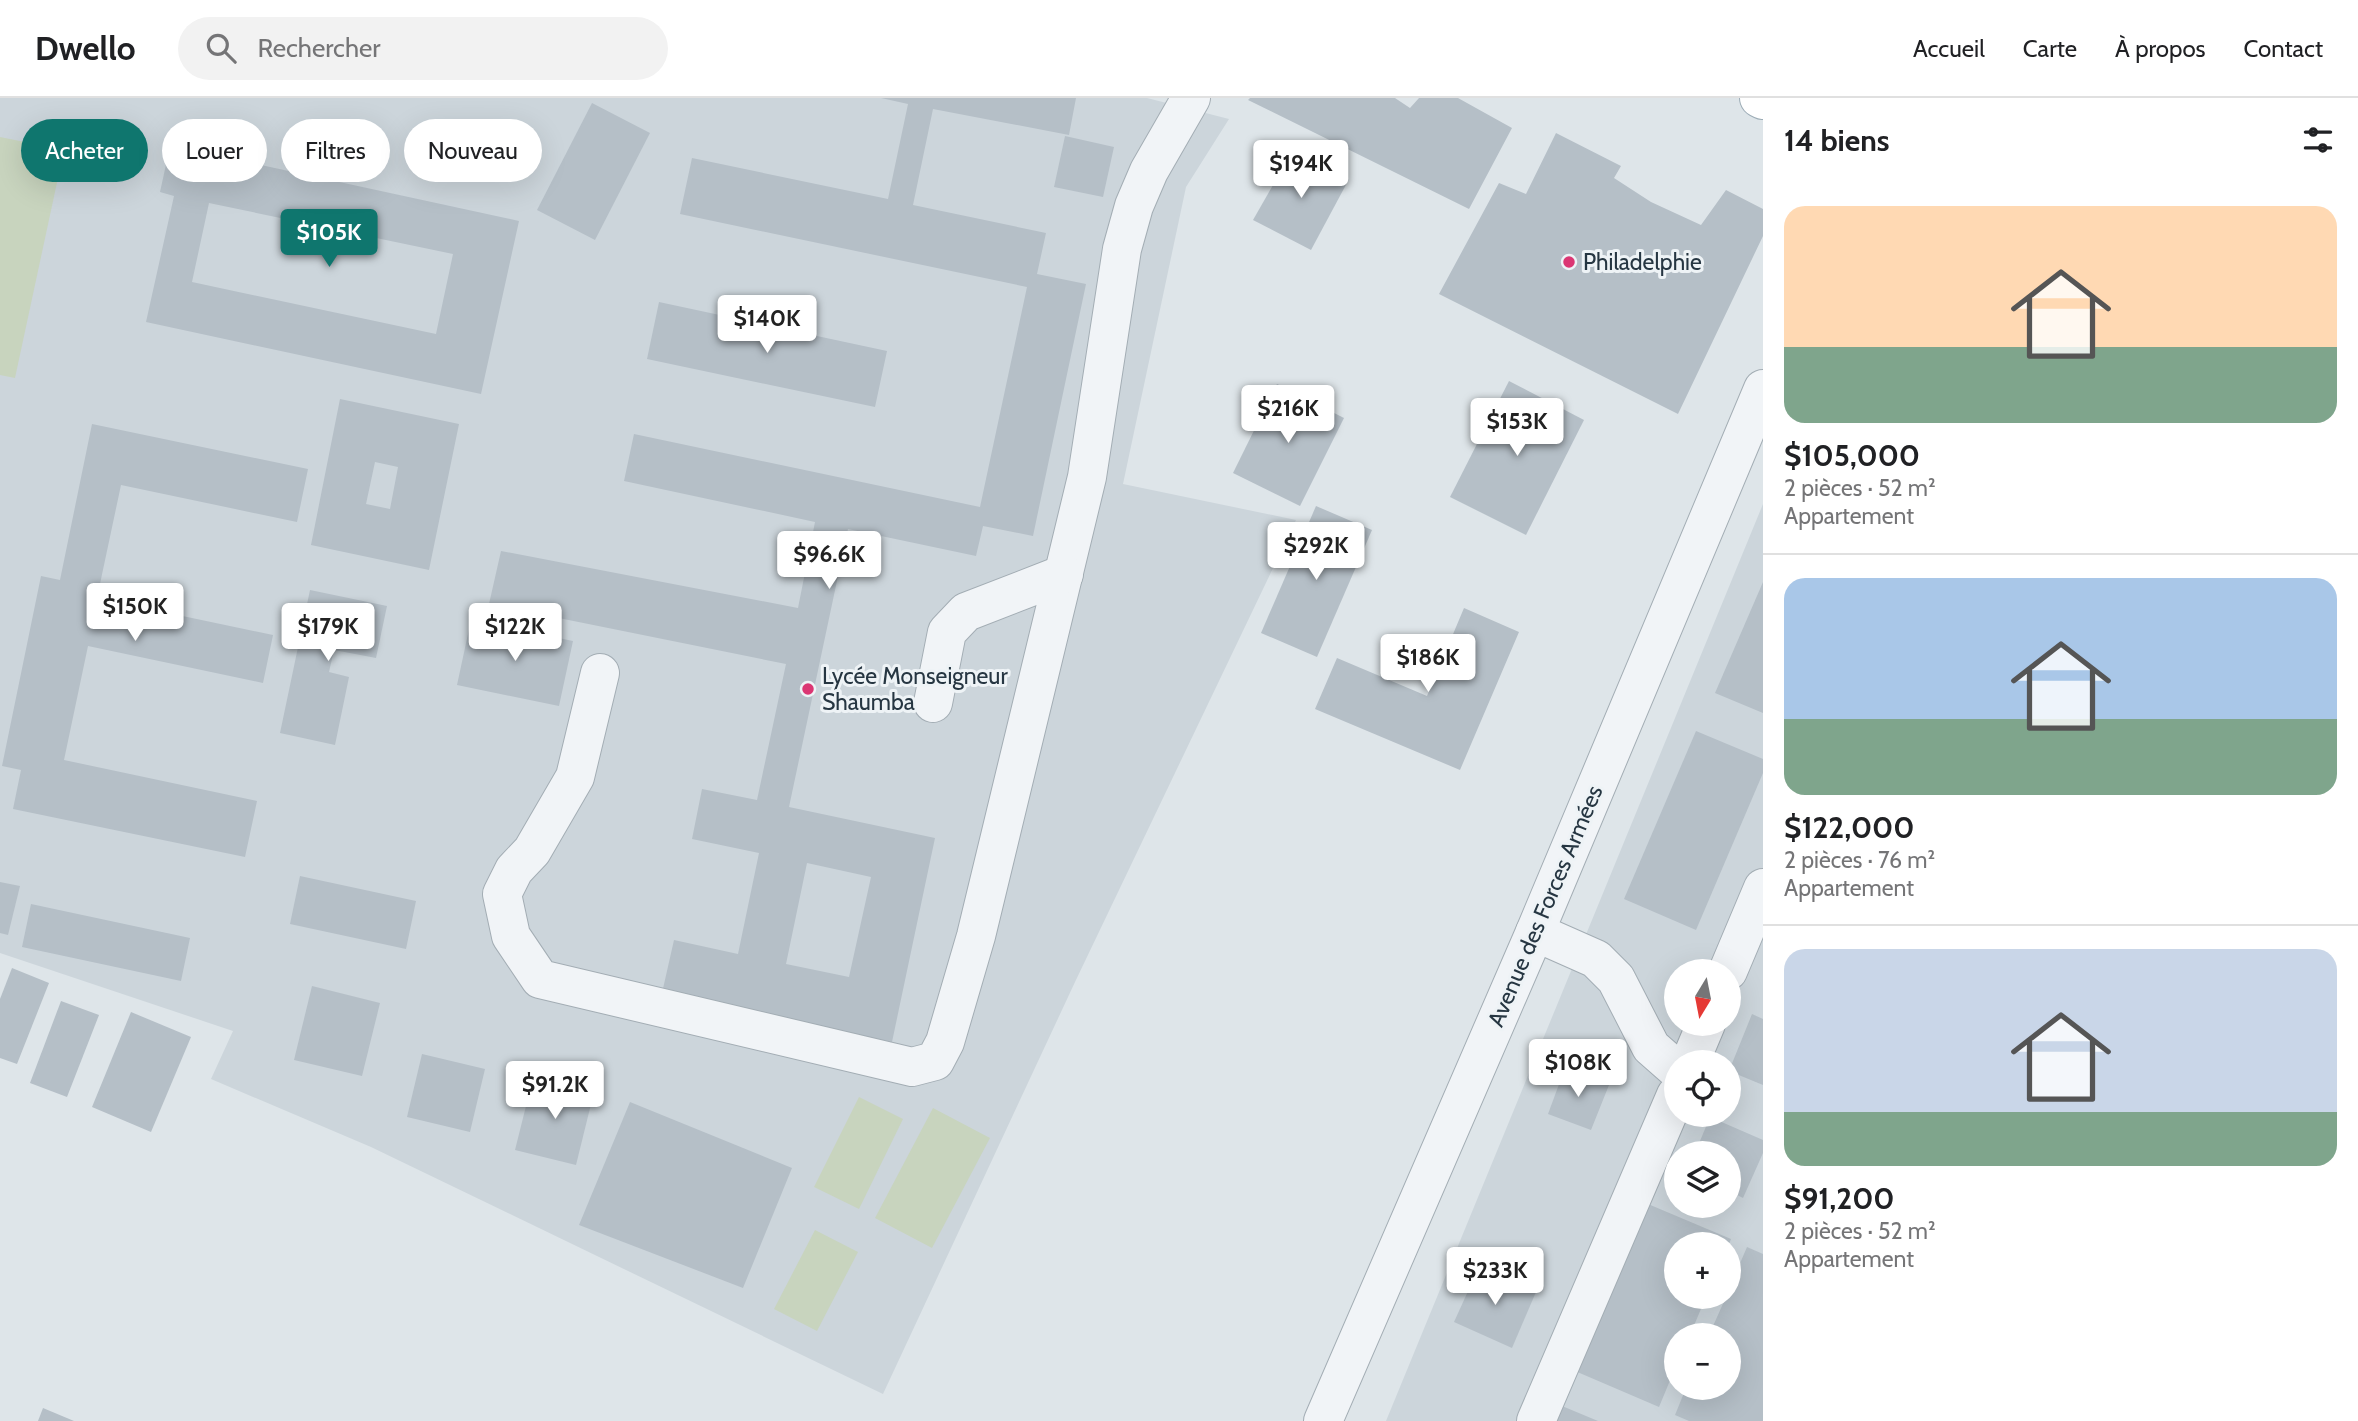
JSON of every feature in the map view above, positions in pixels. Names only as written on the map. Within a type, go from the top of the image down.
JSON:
[{"type":"street","points":[[600,673],[575,777],[532,851],[514,870],[502,894],[511,936],[540,979],[912,1067],[935,1061],[945,1042],[976,936],[1087,477],[1125,238],[1134,206],[1149,171],[1191,98]]},
{"type":"street","name":"Avenue des Forces Armées","points":[[1323,1421],[1535,932],[1763,389]]},
{"type":"street","points":[[933,703],[947,632],[966,611],[1064,574]]},
{"type":"street","points":[[1733,959],[1763,888]]},
{"type":"street","points":[[1535,932],[1596,960],[1616,979],[1651,1047],[1664,1058]]},
{"type":"street","points":[[1536,1421],[1664,1123]]},
{"type":"shaded area","name":"Lycée Monseigneur Shaumba","points":[[0,98],[1147,98],[1229,119],[1186,187],[1123,484],[1296,520],[1075,982],[883,1394],[371,1147],[211,1079],[233,1031],[0,953]]},
{"type":"shaded area","points":[[1763,504],[1763,1421],[1386,1421]]},
{"type":"green space","points":[[0,137],[21,141],[21,182],[57,182],[15,378],[0,375]]},
{"type":"green space","points":[[859,1097],[903,1119],[859,1209],[814,1187]]},
{"type":"green space","points":[[933,1108],[990,1138],[932,1248],[875,1218]]},
{"type":"green space","points":[[815,1230],[858,1252],[817,1331],[774,1309]]},
{"type":"building","points":[[881,98],[1076,98],[1069,135],[933,109],[913,205],[1046,233],[1037,274],[1086,284],[1033,536],[983,526],[976,556],[848,529],[789,807],[935,838],[892,1042],[662,993],[674,940],[738,954],[759,853],[692,839],[702,789],[757,800],[786,664],[489,604],[501,551],[798,608],[815,522],[624,481],[634,434],[980,507],[1027,287],[680,214],[692,158],[888,199],[908,104]],"holes":[[[807,863],[871,877],[849,977],[786,964]]]},
{"type":"building","points":[[1395,98],[1410,108],[1419,98],[1458,98],[1512,128],[1469,209],[1248,100]]},
{"type":"building","points":[[592,103],[650,133],[595,240],[537,210]]},
{"type":"building","points":[[1556,133],[1621,166],[1614,178],[1651,202],[1701,225],[1726,190],[1763,209],[1763,236],[1678,414],[1439,294],[1499,183],[1526,194]]},
{"type":"building","points":[[1065,136],[1114,147],[1103,197],[1054,187]]},
{"type":"building","points":[[1293,150],[1348,181],[1311,250],[1253,220]]},
{"type":"building","points":[[267,166],[281,169],[281,182],[339,182],[519,221],[481,394],[146,322],[174,196],[160,192],[162,182],[267,182]],"holes":[[[209,203],[453,254],[436,334],[192,282]]]},
{"type":"building","points":[[659,302],[887,351],[875,407],[647,359]]},
{"type":"building","points":[[1509,381],[1584,420],[1526,535],[1450,497]]},
{"type":"building","points":[[1277,384],[1344,418],[1300,506],[1233,473]]},
{"type":"building","points":[[340,399],[459,424],[429,570],[311,545]],"holes":[[[375,462],[398,467],[390,509],[366,504]]]},
{"type":"building","points":[[92,424],[308,469],[297,522],[121,485],[97,598],[273,635],[263,683],[88,646],[64,760],[257,801],[245,857],[13,809],[21,770],[2,766],[41,576],[60,580]]},
{"type":"building","points":[[1316,506],[1372,530],[1317,657],[1261,633]]},
{"type":"building","points":[[1763,582],[1763,713],[1715,693]]},
{"type":"building","points":[[310,590],[387,606],[376,658],[334,650],[329,672],[349,677],[335,745],[280,733]]},
{"type":"building","points":[[1464,608],[1519,632],[1460,770],[1315,709],[1337,658],[1427,696]]},
{"type":"building","points":[[471,620],[573,641],[559,706],[457,685]]},
{"type":"building","points":[[1696,731],[1763,759],[1763,773],[1696,930],[1624,899]]},
{"type":"building","points":[[300,876],[416,901],[406,949],[290,924]]},
{"type":"building","points":[[0,882],[20,886],[8,935],[0,933]]},
{"type":"building","points":[[31,904],[190,938],[181,981],[22,947]]},
{"type":"building","points":[[12,968],[49,983],[17,1064],[0,1058],[0,999]]},
{"type":"building","points":[[312,986],[380,1003],[362,1076],[294,1060]]},
{"type":"building","points":[[61,1001],[99,1015],[67,1097],[30,1083]]},
{"type":"building","points":[[131,1012],[191,1037],[151,1132],[92,1107]]},
{"type":"building","points":[[1752,1014],[1763,1019],[1763,1085],[1741,1076],[1741,1050],[1737,1050]]},
{"type":"building","points":[[422,1054],[485,1069],[470,1132],[407,1117]]},
{"type":"building","points":[[1565,1068],[1609,1085],[1591,1130],[1548,1114]]},
{"type":"building","points":[[533,1078],[594,1092],[576,1165],[515,1150]]},
{"type":"building","points":[[630,1102],[792,1168],[743,1288],[579,1225]]},
{"type":"building","points":[[1706,1127],[1733,1127],[1763,1140],[1763,1153],[1743,1198],[1741,1141],[1700,1141]]},
{"type":"building","points":[[1648,1204],[1664,1211],[1664,1218],[1681,1218],[1714,1232],[1664,1232],[1664,1309],[1701,1309],[1695,1323],[1664,1323],[1664,1395],[1659,1407],[1575,1371]]},
{"type":"building","points":[[1747,1247],[1763,1254],[1763,1421],[1689,1421],[1675,1415],[1681,1400],[1741,1400],[1741,1323],[1714,1323],[1721,1309],[1741,1309],[1741,1261]]},
{"type":"building","points":[[1479,1267],[1536,1292],[1512,1348],[1454,1322]]},
{"type":"building","points":[[1562,1406],[1598,1421],[1556,1421]]},
{"type":"building","points":[[43,1408],[74,1421],[38,1421]]},
{"type":"place","name":"Philadelphie","points":[[1569,262]]},
{"type":"place","name":"Lycée Monseigneur Shaumba","points":[[808,689]]}]
